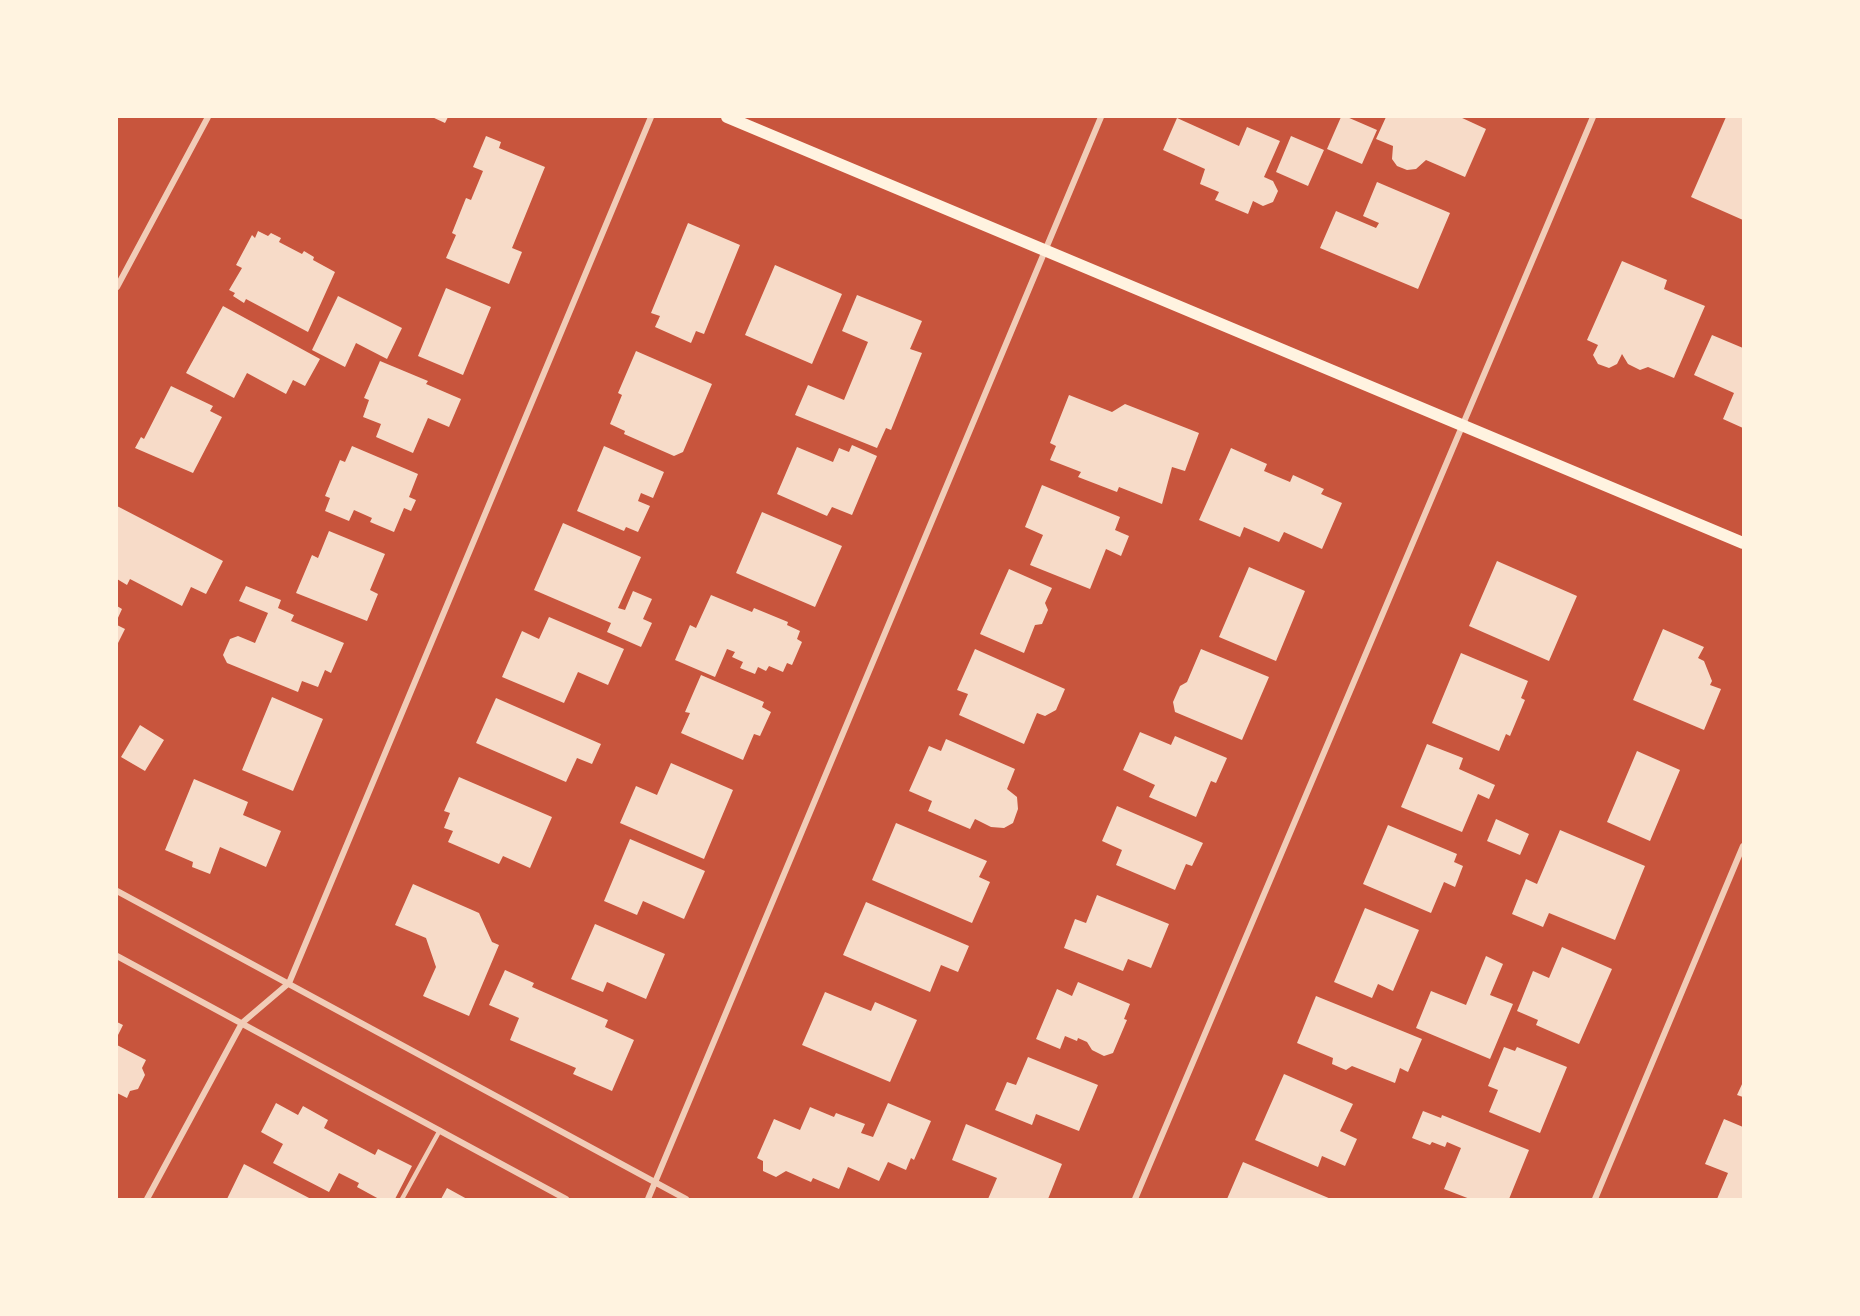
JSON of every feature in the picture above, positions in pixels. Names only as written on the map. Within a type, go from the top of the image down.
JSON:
[{"type":"main road","points":[[727,117],[1743,543]]},
{"type":"street","points":[[117,287],[208,117]]},
{"type":"street","points":[[147,1199],[242,1023],[289,983],[651,117]]},
{"type":"street","points":[[648,1199],[1101,117]]},
{"type":"street","points":[[1135,1199],[1593,117]]},
{"type":"street","points":[[1595,1199],[1743,846]]},
{"type":"street","points":[[117,891],[686,1199]]},
{"type":"street","points":[[117,956],[566,1199]]},
{"type":"lane","points":[[402,1199],[440,1130]]},
{"type":"building","points":[[432,117],[448,117],[445,123]]},
{"type":"building","points":[[1341,117],[1347,117],[1377,130],[1362,164],[1327,149]]},
{"type":"building","points":[[1386,117],[1460,117],[1486,129],[1465,177],[1426,160],[1416,169],[1407,170],[1397,166],[1392,159],[1393,146],[1376,139]]},
{"type":"building","points":[[1726,117],[1743,117],[1743,220],[1691,197]]},
{"type":"building","points":[[1177,118],[1239,146],[1247,127],[1280,141],[1264,177],[1273,181],[1278,191],[1273,202],[1263,206],[1253,201],[1248,214],[1215,200],[1219,192],[1200,184],[1205,169],[1163,150]]},
{"type":"building","points":[[486,136],[501,142],[499,148],[545,167],[512,248],[522,252],[509,284],[446,258],[456,235],[452,233],[466,198],[471,200],[483,171],[473,167]]},
{"type":"building","points":[[1291,136],[1324,150],[1308,186],[1276,172]]},
{"type":"building","points":[[1377,182],[1450,213],[1418,289],[1320,248],[1336,211],[1376,228],[1379,223],[1363,216]]},
{"type":"building","points":[[688,223],[740,245],[704,334],[696,331],[691,343],[655,327],[660,316],[651,313]]},
{"type":"building","points":[[258,231],[268,236],[271,233],[281,238],[279,242],[302,254],[304,251],[314,257],[313,260],[335,272],[308,332],[246,299],[244,303],[233,296],[235,293],[229,290],[242,268],[236,265],[252,235],[255,238]]},
{"type":"building","points":[[1622,261],[1667,280],[1664,289],[1705,306],[1674,378],[1648,367],[1640,370],[1628,364],[1622,354],[1617,364],[1609,368],[1598,364],[1593,355],[1598,345],[1587,340]]},
{"type":"building","points":[[775,265],[842,294],[812,364],[745,335]]},
{"type":"building","points":[[446,288],[491,307],[463,375],[418,356]]},
{"type":"building","points":[[857,295],[922,321],[910,349],[922,353],[891,430],[886,428],[877,448],[795,415],[808,385],[844,400],[868,342],[842,331]]},
{"type":"building","points":[[338,296],[402,328],[387,359],[356,343],[345,367],[312,350]]},
{"type":"building","points":[[223,306],[320,359],[305,386],[293,380],[286,394],[247,373],[234,398],[186,373]]},
{"type":"building","points":[[1712,335],[1743,348],[1743,428],[1723,419],[1734,393],[1694,375]]},
{"type":"building","points":[[636,351],[712,384],[683,452],[674,456],[624,434],[625,431],[610,424],[622,395],[618,393]]},
{"type":"building","points":[[380,361],[428,381],[426,384],[461,399],[449,427],[428,418],[413,453],[376,437],[381,424],[363,417],[369,400],[364,398]]},
{"type":"building","points":[[171,386],[213,406],[210,411],[222,417],[193,473],[135,448],[141,437],[144,439]]},
{"type":"building","points":[[1069,395],[1112,412],[1125,404],[1199,433],[1185,471],[1172,467],[1162,504],[1119,487],[1117,492],[1078,477],[1081,472],[1050,460],[1056,446],[1050,443]]},
{"type":"building","points":[[852,445],[877,456],[852,515],[832,507],[827,516],[777,494],[797,447],[833,462],[839,448],[849,452]]},
{"type":"building","points":[[352,446],[418,474],[409,497],[416,500],[411,511],[404,508],[394,532],[370,522],[372,518],[354,510],[349,521],[325,511],[330,498],[325,496],[340,460],[345,462]]},
{"type":"building","points":[[604,446],[664,472],[653,498],[641,493],[638,501],[650,506],[638,532],[626,527],[624,531],[577,511]]},
{"type":"building","points":[[1231,448],[1267,464],[1264,471],[1290,482],[1293,475],[1324,489],[1321,494],[1342,503],[1322,549],[1284,532],[1279,542],[1244,527],[1240,537],[1199,520]]},
{"type":"building","points":[[1042,485],[1120,517],[1115,530],[1129,536],[1121,556],[1106,549],[1090,589],[1030,565],[1043,535],[1025,527]]},
{"type":"building","points":[[117,506],[223,561],[206,594],[191,587],[182,606],[130,579],[127,585],[117,579]]},
{"type":"building","points":[[762,512],[842,546],[815,607],[736,573]]},
{"type":"building","points":[[563,523],[641,557],[618,608],[625,610],[633,591],[652,599],[643,619],[652,623],[641,647],[607,632],[611,623],[534,590]]},
{"type":"building","points":[[329,531],[385,554],[370,590],[378,594],[367,621],[296,593],[312,555],[318,558]]},
{"type":"building","points":[[1497,561],[1577,596],[1549,661],[1469,626]]},
{"type":"building","points":[[1249,567],[1305,591],[1276,661],[1219,637]]},
{"type":"building","points":[[1009,569],[1052,588],[1045,603],[1048,610],[1042,624],[1035,625],[1024,653],[980,634]]},
{"type":"building","points":[[246,586],[281,600],[278,608],[294,615],[291,621],[344,643],[331,673],[325,670],[318,687],[302,681],[298,692],[227,663],[223,655],[230,639],[238,636],[255,643],[268,613],[239,601]]},
{"type":"building","points":[[711,595],[752,612],[754,608],[788,622],[787,625],[800,631],[797,639],[802,642],[792,665],[787,663],[783,672],[769,666],[766,671],[758,667],[755,674],[740,668],[743,662],[732,657],[735,652],[727,649],[715,677],[675,660],[690,625],[696,628]]},
{"type":"building","points":[[117,606],[122,609],[117,620]]},
{"type":"building","points":[[549,617],[624,649],[608,685],[578,672],[564,703],[502,677],[522,631],[539,639]]},
{"type":"building","points":[[117,625],[125,629],[117,645]]},
{"type":"building","points":[[1663,629],[1704,647],[1698,658],[1704,661],[1712,681],[1710,685],[1721,689],[1704,730],[1633,700]]},
{"type":"building","points":[[975,649],[1065,689],[1056,710],[1045,716],[1037,713],[1024,744],[959,715],[968,694],[957,690]]},
{"type":"building","points":[[1201,649],[1269,677],[1242,740],[1175,712],[1173,702],[1180,686],[1187,682]]},
{"type":"building","points":[[1461,653],[1528,681],[1521,698],[1525,700],[1510,736],[1506,734],[1499,751],[1432,723]]},
{"type":"building","points":[[701,675],[764,702],[762,707],[771,712],[760,736],[754,734],[743,760],[681,733],[690,713],[685,712]]},
{"type":"building","points":[[272,697],[323,719],[293,791],[242,770]]},
{"type":"building","points":[[496,698],[601,744],[592,764],[577,758],[566,782],[476,743]]},
{"type":"building","points":[[140,725],[164,740],[145,771],[121,757]]},
{"type":"building","points":[[1140,732],[1171,745],[1175,736],[1227,758],[1216,783],[1211,781],[1196,817],[1149,797],[1155,785],[1123,770]]},
{"type":"building","points":[[946,739],[1015,769],[1007,789],[1017,797],[1018,809],[1013,823],[1004,828],[991,827],[975,819],[970,829],[928,811],[932,801],[909,791],[929,746],[941,751]]},
{"type":"building","points":[[1427,744],[1463,758],[1459,769],[1495,785],[1489,799],[1478,794],[1462,832],[1401,807]]},
{"type":"building","points":[[1637,751],[1680,770],[1650,841],[1607,822]]},
{"type":"building","points":[[671,763],[733,790],[704,859],[620,823],[636,786],[657,795]]},
{"type":"building","points":[[459,777],[552,817],[530,868],[503,856],[499,864],[448,842],[453,831],[444,828],[450,813],[444,811]]},
{"type":"building","points":[[194,779],[248,802],[243,815],[281,831],[266,867],[220,847],[210,874],[192,867],[193,862],[165,850]]},
{"type":"building","points":[[1117,806],[1203,843],[1192,866],[1186,864],[1175,890],[1116,865],[1122,850],[1102,841]]},
{"type":"building","points":[[1496,819],[1529,834],[1520,855],[1487,841]]},
{"type":"building","points":[[896,823],[987,861],[979,877],[990,882],[972,923],[872,880]]},
{"type":"building","points":[[1388,825],[1457,854],[1454,862],[1463,866],[1455,887],[1444,882],[1431,913],[1363,884]]},
{"type":"building","points":[[1560,830],[1645,866],[1615,940],[1549,913],[1543,927],[1512,914],[1526,879],[1537,884]]},
{"type":"building","points":[[630,839],[705,871],[684,919],[643,901],[637,915],[604,901]]},
{"type":"building","points":[[413,884],[479,913],[492,942],[499,945],[469,1016],[423,996],[436,967],[426,938],[395,925]]},
{"type":"building","points":[[1097,895],[1169,924],[1151,968],[1128,959],[1123,971],[1064,948],[1075,919],[1086,923]]},
{"type":"building","points":[[866,902],[969,946],[958,972],[941,965],[930,992],[843,955]]},
{"type":"building","points":[[1365,908],[1419,930],[1393,991],[1378,984],[1372,998],[1334,982]]},
{"type":"building","points":[[595,924],[665,954],[646,999],[607,982],[603,992],[571,979]]},
{"type":"building","points":[[1562,947],[1612,969],[1579,1044],[1536,1025],[1538,1020],[1517,1011],[1533,971],[1549,978]]},
{"type":"building","points":[[1486,956],[1503,964],[1490,995],[1513,1004],[1490,1059],[1416,1028],[1431,991],[1466,1005]]},
{"type":"building","points":[[505,970],[534,983],[532,987],[608,1020],[605,1027],[634,1040],[612,1091],[573,1074],[576,1068],[510,1040],[519,1018],[489,1005]]},
{"type":"building","points":[[1078,982],[1130,1004],[1124,1019],[1127,1020],[1113,1053],[1104,1056],[1092,1050],[1087,1042],[1078,1038],[1077,1041],[1065,1036],[1060,1049],[1036,1039],[1057,989],[1072,996]]},
{"type":"building","points":[[825,992],[871,1011],[875,1002],[917,1020],[890,1082],[802,1045]]},
{"type":"building","points":[[1316,996],[1422,1039],[1408,1072],[1400,1068],[1395,1083],[1352,1066],[1346,1070],[1332,1064],[1333,1058],[1297,1043]]},
{"type":"building","points":[[117,1022],[123,1025],[117,1037]]},
{"type":"building","points":[[117,1045],[146,1060],[142,1068],[145,1075],[138,1089],[130,1091],[127,1098],[117,1093]]},
{"type":"building","points":[[1504,1047],[1515,1051],[1517,1047],[1567,1067],[1540,1133],[1489,1112],[1498,1090],[1488,1086]]},
{"type":"building","points":[[1028,1057],[1098,1085],[1079,1131],[1036,1114],[1032,1125],[995,1110],[1007,1082],[1016,1085]]},
{"type":"building","points":[[1284,1074],[1353,1104],[1340,1131],[1357,1139],[1345,1166],[1322,1156],[1318,1167],[1255,1140]]},
{"type":"building","points":[[1743,1082],[1743,1097],[1737,1095]]},
{"type":"building","points":[[276,1103],[298,1115],[303,1106],[328,1120],[324,1128],[375,1155],[378,1149],[412,1166],[395,1199],[379,1199],[357,1187],[359,1183],[339,1173],[329,1192],[273,1163],[283,1144],[261,1132]]},
{"type":"building","points":[[888,1103],[931,1121],[914,1160],[911,1158],[906,1170],[888,1162],[879,1181],[848,1167],[839,1189],[813,1178],[811,1182],[786,1171],[776,1177],[763,1171],[763,1161],[757,1158],[774,1119],[800,1130],[810,1107],[834,1117],[836,1113],[865,1124],[861,1133],[873,1137]]},
{"type":"building","points":[[1423,1111],[1441,1118],[1442,1115],[1529,1150],[1509,1199],[1470,1199],[1444,1189],[1461,1148],[1447,1142],[1445,1147],[1432,1142],[1430,1145],[1412,1138]]},
{"type":"building","points":[[1724,1119],[1743,1127],[1743,1199],[1717,1199],[1728,1173],[1705,1164]]},
{"type":"building","points":[[966,1124],[1062,1164],[1048,1199],[988,1199],[997,1178],[952,1160]]},
{"type":"building","points":[[1243,1162],[1331,1199],[1227,1199]]},
{"type":"building","points":[[244,1164],[311,1199],[227,1199]]},
{"type":"building","points":[[447,1188],[467,1199],[441,1199]]}]
